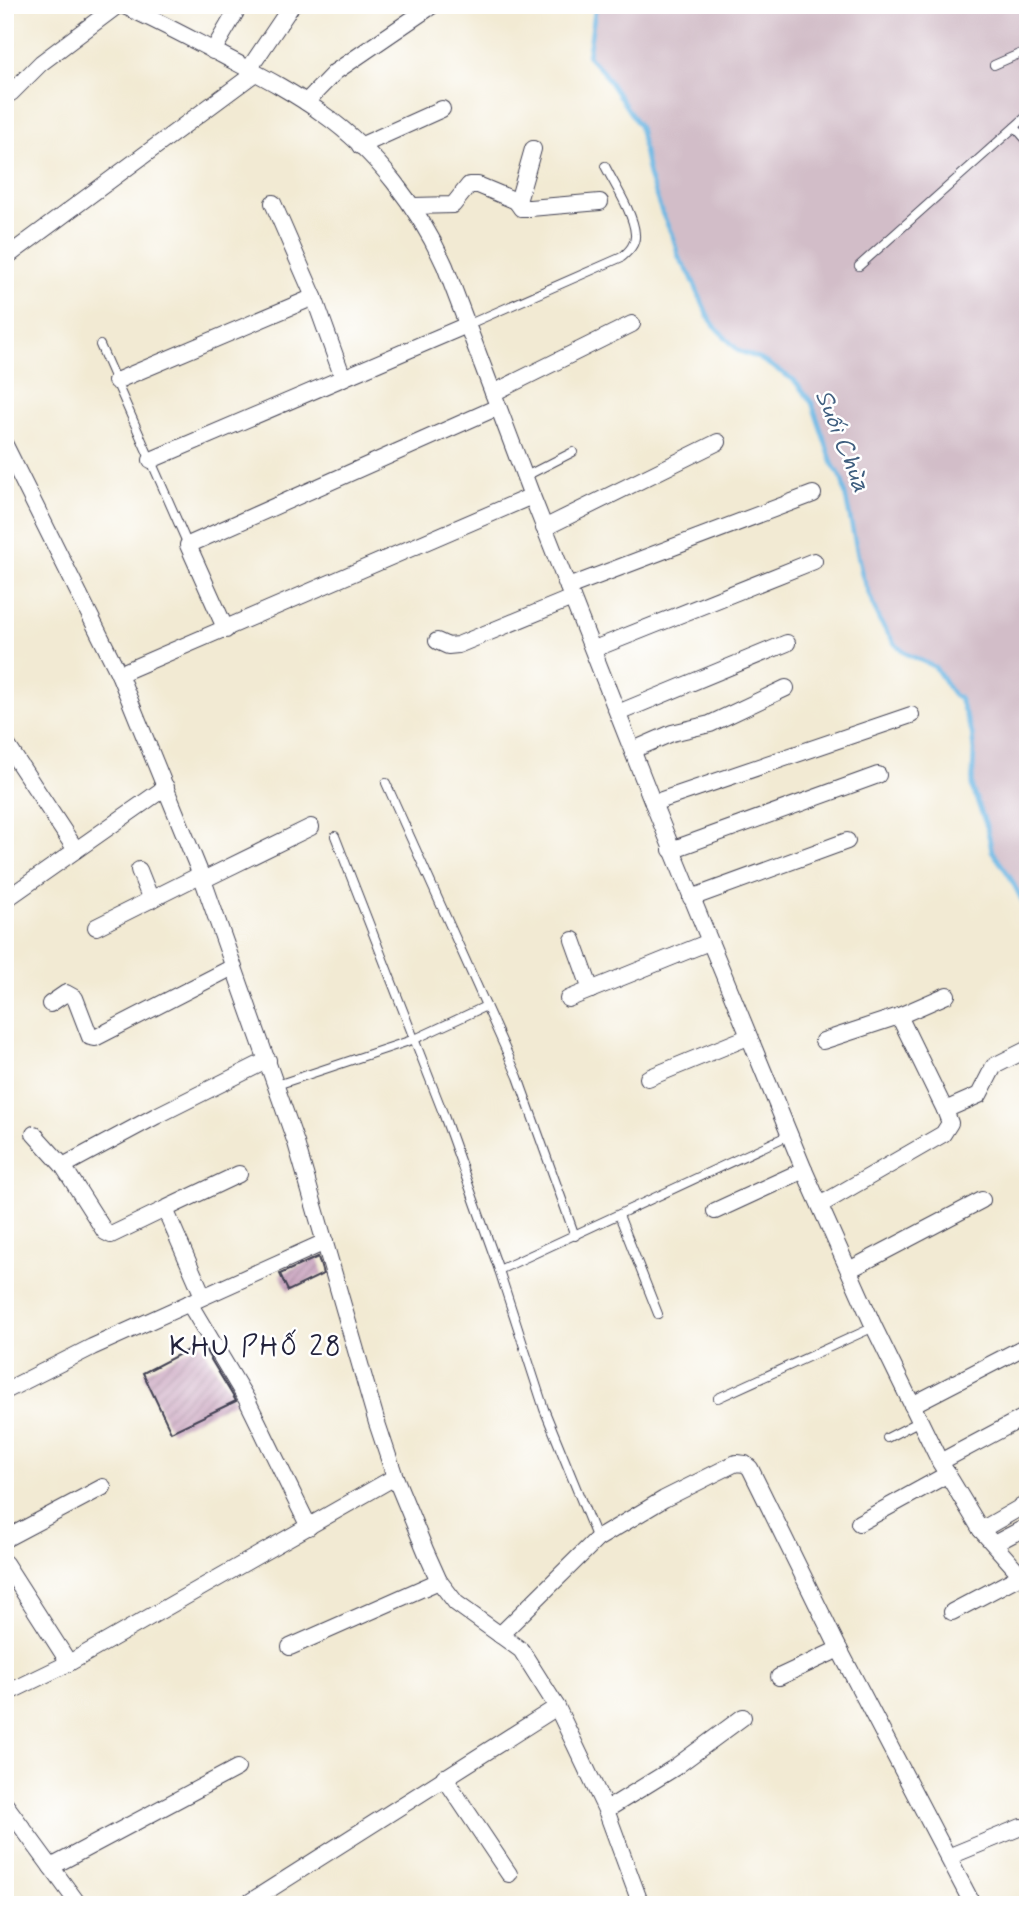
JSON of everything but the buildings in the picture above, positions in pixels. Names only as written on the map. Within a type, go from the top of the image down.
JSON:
[{"type":"street","points":[[11,93],[41,63],[120,5],[157,12],[213,51],[324,114],[360,146],[413,206],[431,235],[671,850],[804,1170],[874,1327],[944,1468],[981,1530],[1025,1579],[952,1612]]},
{"type":"street","points":[[213,51],[240,5]]},
{"type":"street","points":[[5,258],[252,71],[292,5]]},
{"type":"street","points":[[306,102],[335,72],[433,5]]},
{"type":"street","points":[[360,146],[442,109]]},
{"type":"street","points":[[516,201],[533,149]]},
{"type":"street","points":[[413,206],[453,205],[469,185],[473,184],[516,201],[521,208],[600,202]]},
{"type":"street","points":[[273,203],[314,297],[343,378]]},
{"type":"street","points":[[116,381],[314,297]]},
{"type":"street","points":[[226,630],[188,545],[495,400],[632,324]]},
{"type":"street","points":[[151,460],[467,326]]},
{"type":"street","points":[[544,528],[718,442]]},
{"type":"street","points":[[5,444],[119,674],[202,877],[277,1085],[395,1477],[439,1581],[456,1603],[521,1650],[556,1707],[606,1810],[640,1904]]},
{"type":"street","points":[[437,641],[448,646],[458,645],[570,593],[813,494]]},
{"type":"street","points":[[119,674],[532,496]]},
{"type":"street","points":[[594,649],[814,561]]},
{"type":"street","points":[[618,713],[787,643]]},
{"type":"street","points":[[633,750],[672,733],[710,724],[786,688]]},
{"type":"street","points":[[653,803],[911,715]]},
{"type":"street","points":[[5,743],[76,850]]},
{"type":"street","points":[[671,850],[878,775]]},
{"type":"street","points":[[5,900],[166,787]]},
{"type":"street","points":[[96,927],[311,827]]},
{"type":"street","points":[[691,898],[847,841]]},
{"type":"street","points":[[139,870],[151,900]]},
{"type":"street","points":[[573,940],[591,990]]},
{"type":"street","points":[[568,999],[709,942]]},
{"type":"street","points":[[50,1004],[66,993],[75,998],[90,1037],[95,1038],[233,967]]},
{"type":"street","points":[[823,1041],[899,1016],[947,995]]},
{"type":"street","points":[[820,1205],[943,1134],[950,1123],[899,1016]]},
{"type":"street","points":[[648,1079],[748,1037]]},
{"type":"street","points":[[945,1110],[979,1094],[994,1066],[1028,1049]]},
{"type":"street","points":[[63,1166],[268,1060]]},
{"type":"street","points":[[34,1133],[63,1166],[106,1232],[111,1235],[239,1174]]},
{"type":"street","points":[[715,1210],[804,1170]]},
{"type":"street","points":[[849,1270],[982,1200]]},
{"type":"street","points":[[165,1209],[196,1299],[309,1527]]},
{"type":"street","points":[[5,1391],[92,1347],[325,1242]]},
{"type":"street","points":[[912,1405],[1028,1345]]},
{"type":"street","points":[[859,1522],[1028,1415]]},
{"type":"street","points":[[500,1635],[597,1539],[664,1499],[736,1463],[745,1464],[750,1468],[839,1649],[973,1905]]},
{"type":"street","points":[[5,1694],[69,1663],[395,1477]]},
{"type":"street","points":[[5,1539],[103,1487]]},
{"type":"street","points":[[981,1530],[1028,1503]]},
{"type":"street","points":[[994,1544],[1028,1525]]},
{"type":"street","points":[[5,1563],[69,1663]]},
{"type":"street","points":[[290,1647],[439,1581]]},
{"type":"street","points":[[779,1677],[839,1649]]},
{"type":"street","points":[[245,1905],[556,1707]]},
{"type":"street","points":[[606,1810],[674,1768],[743,1717]]},
{"type":"street","points":[[51,1867],[237,1768]]},
{"type":"street","points":[[444,1777],[509,1874]]},
{"type":"street","points":[[5,1804],[79,1905]]},
{"type":"street","points":[[948,1857],[1021,1827]]},
{"type":"lane","points":[[994,65],[1028,50]]},
{"type":"lane","points":[[859,266],[1028,115]]},
{"type":"lane","points":[[1014,127],[1028,142]]},
{"type":"lane","points":[[467,326],[622,257],[632,248],[636,235],[605,166]]},
{"type":"lane","points":[[100,345],[188,545]]},
{"type":"lane","points":[[524,477],[573,452]]},
{"type":"lane","points":[[386,783],[518,1077],[575,1236]]},
{"type":"lane","points":[[335,836],[415,1038],[499,1270],[544,1409],[597,1539]]},
{"type":"lane","points":[[277,1085],[415,1038],[486,1006]]},
{"type":"lane","points":[[499,1270],[789,1135]]},
{"type":"lane","points":[[620,1215],[658,1314]]},
{"type":"lane","points":[[718,1398],[874,1327]]},
{"type":"lane","points":[[887,1438],[920,1421]]},
{"type":"shaded area","points":[[596,5],[1028,5],[1028,912],[1009,875],[992,851],[987,827],[972,788],[972,733],[959,697],[954,696],[935,667],[907,654],[895,644],[874,610],[862,575],[842,479],[833,465],[812,403],[794,380],[760,359],[739,351],[717,329],[679,258],[649,176],[638,126],[603,72],[588,56]]},
{"type":"waterway","name":"Suối Chùa","points":[[596,5],[588,56],[603,72],[639,126],[649,176],[679,258],[717,329],[739,351],[760,359],[794,380],[812,403],[833,465],[842,479],[862,575],[879,620],[895,644],[907,654],[935,667],[954,696],[959,697],[972,733],[972,788],[987,827],[992,851],[1009,875],[1028,912]]},
{"type":"district","name":"KHU PHỐ 28","points":[[256,1347]]}]
